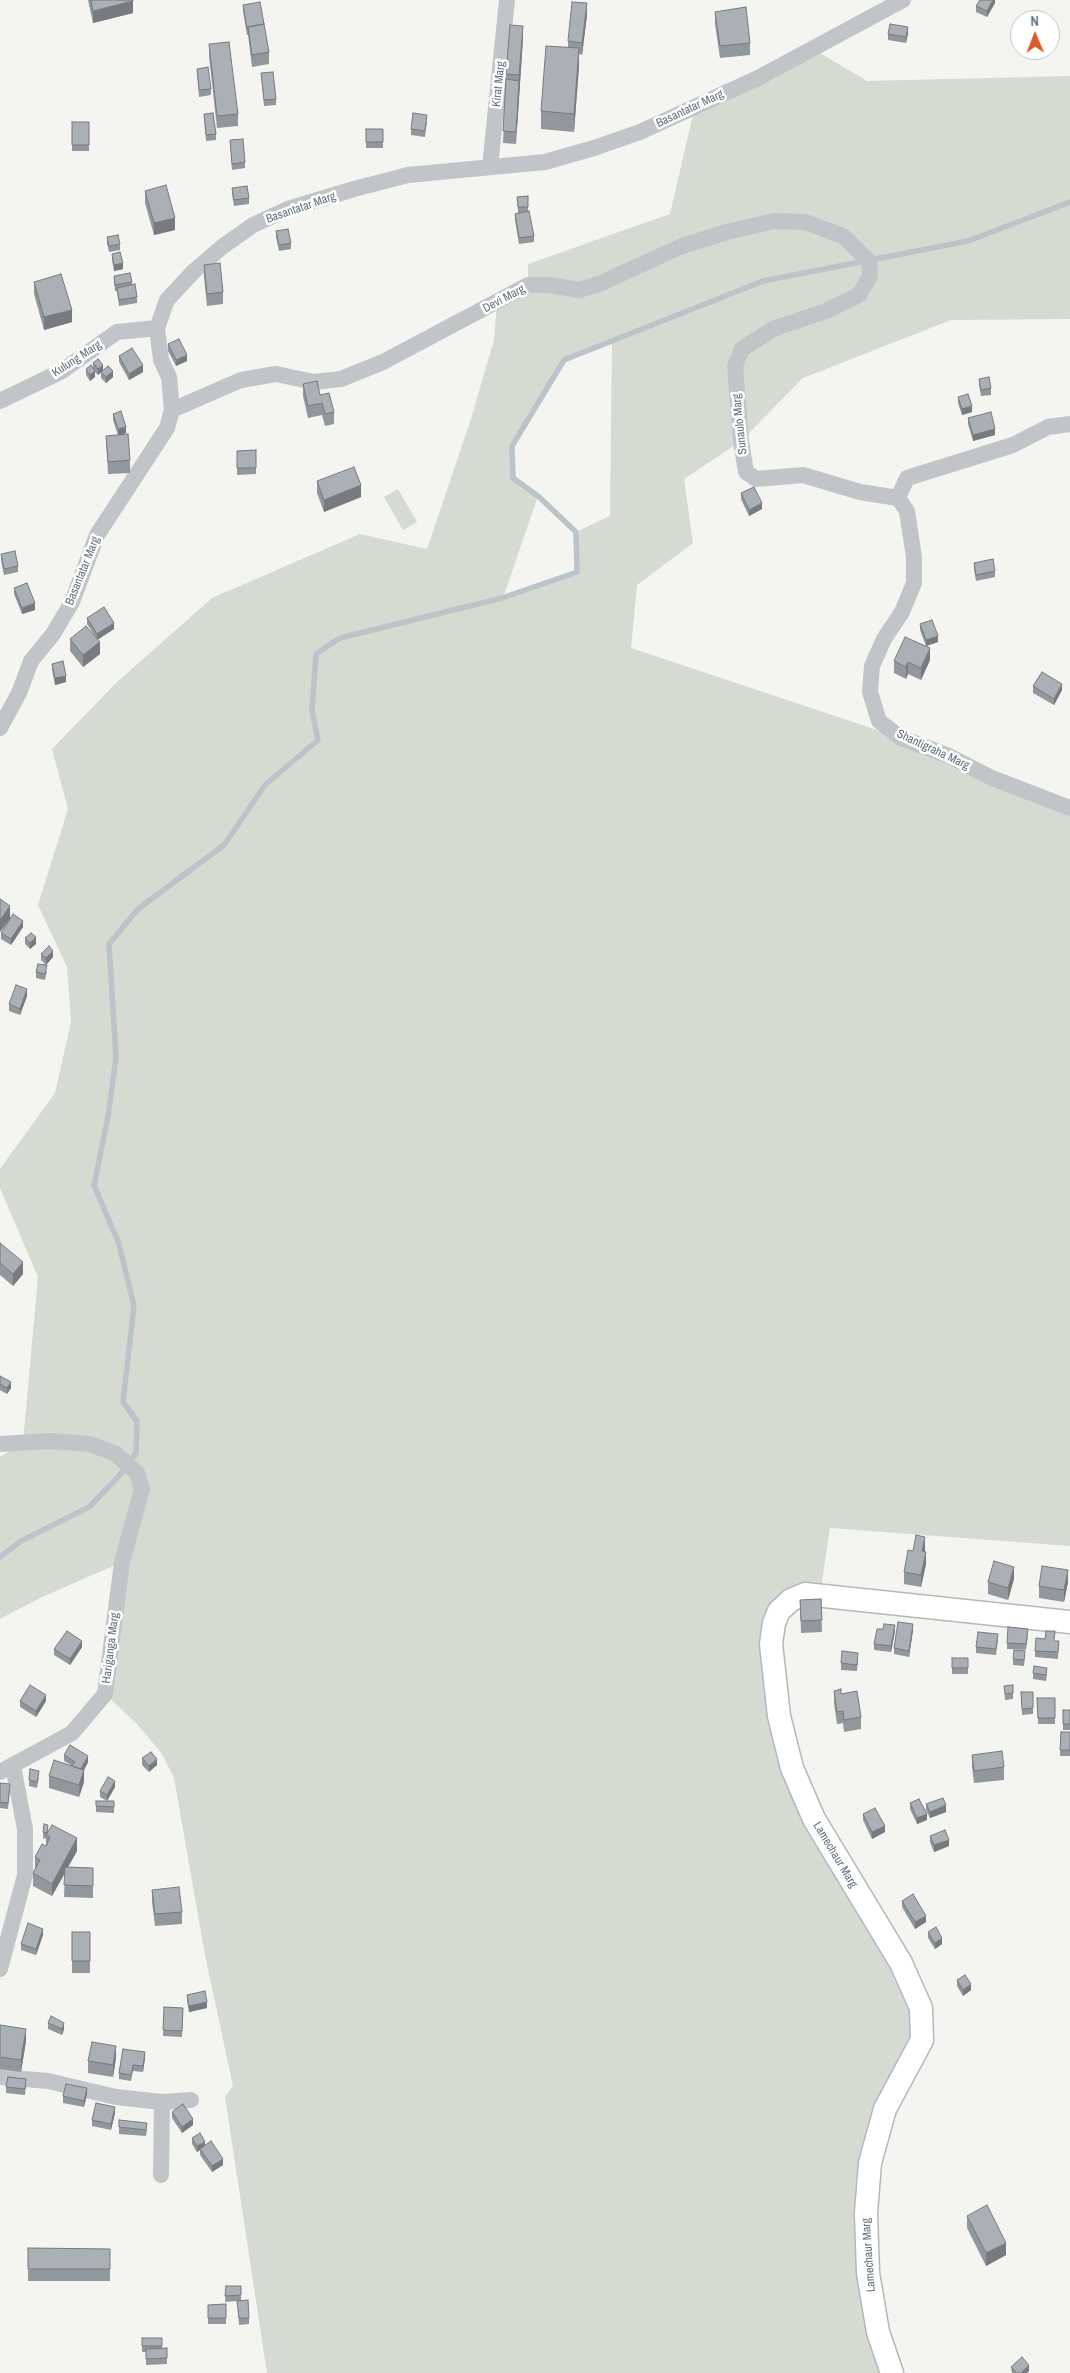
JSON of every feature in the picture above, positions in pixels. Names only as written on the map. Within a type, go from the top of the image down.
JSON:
[{"type":"street","name":"Kirat Marg","points":[[490,167],[507,0]]},
{"type":"street","name":"Basantatar Marg","points":[[0,728],[19,693],[31,662],[53,634],[72,602],[97,535],[122,494],[152,454],[167,428],[172,410],[169,377],[161,360],[157,328],[167,300],[222,247],[253,225],[288,210],[408,176],[545,162],[640,132],[758,78],[903,0]]},
{"type":"street","name":"Devi Marg","points":[[172,410],[241,380],[276,374],[314,382],[341,379],[383,362],[528,285],[549,284],[579,290],[599,284],[682,246],[727,232],[774,221],[806,222],[844,236]]},
{"type":"street","name":"Sunaulo Marg","points":[[844,236],[869,261],[870,276],[859,295],[826,311],[773,328],[742,349],[735,366],[740,441],[746,472],[756,479],[803,475],[860,492],[898,498]]},
{"type":"street","name":"Kulung Marg","points":[[0,400],[62,371],[117,332],[157,328]]},
{"type":"street","points":[[898,498],[906,478],[1013,445],[1048,427],[1070,424]]},
{"type":"street","name":"Shantigraha Marg","points":[[898,498],[907,512],[914,557],[914,583],[902,612],[884,639],[872,666],[870,692],[879,721],[901,738],[948,756],[992,778],[1070,808]]},
{"type":"street","name":"Hariganga Marg","points":[[0,1444],[51,1441],[90,1444],[116,1454],[137,1473],[142,1489],[122,1562],[105,1694],[72,1734],[7,1769]]},
{"type":"street","name":"Lamechaur Marg","points":[[892,2373],[878,2332],[868,2273],[867,2205],[870,2162],[885,2109],[922,2040],[921,2008],[901,1963],[814,1819],[792,1768],[778,1707],[771,1644],[774,1623],[779,1611],[792,1600],[805,1594],[1070,1622]]},
{"type":"street","points":[[0,1969],[26,1875],[25,1829],[7,1769]]},
{"type":"street","points":[[0,2077],[48,2081],[116,2097],[162,2102],[191,2100]]},
{"type":"street","points":[[161,2175],[162,2102]]},
{"type":"shaded area","points":[[813,49],[867,81],[1070,76],[1070,319],[951,320],[803,378],[741,441],[684,479],[693,543],[637,585],[631,648],[901,738],[1070,808],[1070,1546],[830,1528],[820,1595],[779,1611],[792,1768],[921,2008],[866,2213],[892,2373],[267,2373],[225,2097],[233,2086],[205,1955],[174,1778],[162,1754],[137,1724],[105,1694],[122,1562],[40,1598],[0,1619],[0,1457],[23,1442],[38,1277],[0,1188],[0,1169],[55,1093],[71,1022],[67,967],[38,905],[68,809],[52,749],[116,683],[212,598],[360,534],[427,549],[470,422],[494,340],[497,303],[528,285],[528,264],[670,214],[695,106]],"holes":[[[612,341],[610,516],[576,532],[576,572],[503,598],[538,496],[513,478],[512,446],[564,360]]]},
{"type":"shaded area","points":[[398,489],[417,522],[403,530],[384,497]]},
{"type":"building","points":[[91,0],[133,0],[133,1],[93,11]]},
{"type":"building","points":[[980,0],[993,0],[987,11],[976,6]]},
{"type":"building","points":[[260,2],[264,24],[248,27],[247,29],[243,5]]},
{"type":"building","points":[[572,2],[587,3],[582,43],[568,41]]},
{"type":"building","points":[[746,7],[750,43],[720,46],[715,12]]},
{"type":"building","points":[[264,24],[269,52],[252,55],[248,27]]},
{"type":"building","points":[[890,24],[908,27],[906,37],[888,34]]},
{"type":"building","points":[[510,25],[523,26],[519,75],[506,74]]},
{"type":"building","points":[[229,42],[238,114],[217,116],[209,44]]},
{"type":"building","points":[[546,46],[579,48],[574,114],[541,111]]},
{"type":"building","points":[[208,67],[211,89],[199,90],[197,69]]},
{"type":"building","points":[[273,72],[276,99],[264,100],[261,73]]},
{"type":"building","points":[[506,79],[519,81],[516,132],[503,131]]},
{"type":"building","points":[[213,113],[216,134],[206,135],[204,114]]},
{"type":"building","points":[[413,113],[427,115],[425,131],[411,129]]},
{"type":"building","points":[[72,122],[89,122],[89,145],[72,145]]},
{"type":"building","points":[[366,129],[383,129],[383,142],[366,142]]},
{"type":"building","points":[[243,139],[245,162],[232,164],[230,140]]},
{"type":"building","points":[[166,185],[175,218],[154,223],[145,191]]},
{"type":"building","points":[[247,186],[249,198],[234,200],[232,188]]},
{"type":"building","points":[[528,196],[528,207],[518,207],[517,197]]},
{"type":"building","points":[[529,211],[534,236],[519,238],[515,214]]},
{"type":"building","points":[[288,229],[291,243],[279,245],[276,231]]},
{"type":"building","points":[[118,235],[120,244],[109,246],[107,237]]},
{"type":"building","points":[[120,252],[123,263],[114,265],[112,254]]},
{"type":"building","points":[[220,263],[223,292],[207,294],[204,265]]},
{"type":"building","points":[[130,273],[132,282],[115,285],[114,276]]},
{"type":"building","points":[[61,274],[72,310],[44,317],[34,282]]},
{"type":"building","points":[[135,284],[137,297],[119,300],[117,288]]},
{"type":"building","points":[[179,339],[187,355],[176,360],[168,344]]},
{"type":"building","points":[[132,348],[143,365],[129,374],[119,356]]},
{"type":"building","points":[[98,359],[103,365],[98,369],[93,363]]},
{"type":"building","points":[[91,365],[95,371],[90,375],[86,369]]},
{"type":"building","points":[[108,366],[113,371],[106,377],[101,372]]},
{"type":"building","points":[[989,377],[991,388],[981,390],[979,379]]},
{"type":"building","points":[[317,381],[320,395],[329,393],[334,412],[325,414],[322,403],[308,406],[303,384]]},
{"type":"building","points":[[968,394],[972,406],[962,409],[958,397]]},
{"type":"building","points":[[121,411],[126,427],[118,429],[113,414]]},
{"type":"building","points":[[991,412],[995,429],[973,435],[968,418]]},
{"type":"building","points":[[128,434],[130,460],[108,462],[106,436]]},
{"type":"building","points":[[256,450],[256,468],[237,468],[237,451]]},
{"type":"building","points":[[354,467],[361,485],[324,500],[317,481]]},
{"type":"building","points":[[754,487],[762,503],[749,510],[741,493]]},
{"type":"building","points":[[15,551],[18,566],[4,569],[1,554]]},
{"type":"building","points":[[993,559],[995,571],[976,575],[974,563]]},
{"type":"building","points":[[27,583],[35,603],[22,608],[14,588]]},
{"type":"building","points":[[104,607],[114,623],[97,634],[87,618]]},
{"type":"building","points":[[932,620],[938,636],[926,640],[920,624]]},
{"type":"building","points":[[86,626],[100,642],[83,655],[70,639]]},
{"type":"building","points":[[905,637],[930,648],[921,668],[908,662],[906,667],[894,661]]},
{"type":"building","points":[[63,661],[66,676],[55,678],[52,664]]},
{"type":"building","points":[[1042,672],[1062,684],[1054,699],[1033,686]]},
{"type":"building","points":[[0,899],[10,906],[0,920]]},
{"type":"building","points":[[13,914],[23,921],[11,939],[1,933]]},
{"type":"building","points":[[31,933],[36,937],[30,943],[25,938]]},
{"type":"building","points":[[49,946],[53,951],[46,958],[41,954]]},
{"type":"building","points":[[38,964],[47,965],[45,974],[36,972]]},
{"type":"building","points":[[16,985],[27,989],[20,1009],[9,1004]]},
{"type":"building","points":[[0,1243],[23,1262],[13,1274],[0,1263]]},
{"type":"building","points":[[0,1376],[11,1382],[7,1388],[0,1384]]},
{"type":"building","points":[[916,1535],[925,1537],[922,1551],[926,1552],[921,1575],[904,1572],[908,1550],[913,1551]]},
{"type":"building","points":[[994,1561],[1014,1567],[1008,1588],[988,1582]]},
{"type":"building","points":[[1042,1566],[1068,1570],[1064,1590],[1039,1586]]},
{"type":"building","points":[[821,1599],[822,1620],[801,1621],[800,1600]]},
{"type":"building","points":[[898,1622],[913,1624],[909,1651],[894,1648]]},
{"type":"building","points":[[884,1624],[895,1625],[891,1646],[874,1644],[877,1629],[883,1629]]},
{"type":"building","points":[[1008,1627],[1028,1629],[1026,1644],[1007,1643]]},
{"type":"building","points":[[67,1631],[82,1641],[70,1659],[54,1649]]},
{"type":"building","points":[[1046,1631],[1055,1631],[1054,1641],[1059,1641],[1058,1652],[1035,1651],[1036,1638],[1045,1639]]},
{"type":"building","points":[[978,1632],[998,1634],[996,1649],[976,1647]]},
{"type":"building","points":[[1014,1650],[1025,1651],[1024,1660],[1013,1659]]},
{"type":"building","points":[[842,1651],[858,1653],[857,1665],[841,1663]]},
{"type":"building","points":[[952,1658],[968,1658],[968,1668],[952,1668]]},
{"type":"building","points":[[1034,1666],[1047,1668],[1046,1675],[1033,1673]]},
{"type":"building","points":[[30,1685],[46,1695],[36,1711],[20,1701]]},
{"type":"building","points":[[1013,1685],[1013,1693],[1005,1694],[1004,1686]]},
{"type":"building","points":[[841,1689],[841,1694],[857,1691],[861,1717],[844,1720],[843,1711],[837,1712],[834,1691]]},
{"type":"building","points":[[1021,1692],[1033,1692],[1033,1708],[1022,1709]]},
{"type":"building","points":[[1037,1698],[1055,1698],[1055,1718],[1038,1718]]},
{"type":"building","points":[[1063,1710],[1070,1710],[1070,1724],[1063,1724]]},
{"type":"building","points":[[1061,1732],[1070,1732],[1070,1750],[1060,1750]]},
{"type":"building","points":[[70,1745],[88,1756],[81,1769],[72,1766],[75,1762],[64,1755]]},
{"type":"building","points":[[1002,1751],[1004,1767],[974,1771],[972,1755]]},
{"type":"building","points":[[151,1752],[157,1759],[149,1766],[142,1758]]},
{"type":"building","points":[[54,1760],[84,1770],[79,1785],[49,1776]]},
{"type":"building","points":[[30,1769],[39,1771],[37,1782],[29,1780]]},
{"type":"building","points":[[108,1777],[115,1781],[107,1795],[100,1791]]},
{"type":"building","points":[[0,1783],[10,1784],[8,1803],[0,1802]]},
{"type":"building","points":[[943,1798],[946,1805],[930,1812],[926,1804]]},
{"type":"building","points":[[919,1799],[927,1814],[917,1818],[910,1803]]},
{"type":"building","points":[[96,1801],[114,1801],[114,1807],[96,1806]]},
{"type":"building","points":[[875,1808],[885,1826],[872,1832],[863,1814]]},
{"type":"building","points":[[44,1824],[48,1825],[47,1833],[43,1832]]},
{"type":"building","points":[[52,1825],[77,1838],[52,1884],[33,1873],[40,1860],[35,1857],[42,1844],[46,1846],[50,1837],[46,1835]]},
{"type":"building","points":[[945,1830],[949,1840],[934,1845],[930,1836]]},
{"type":"building","points":[[65,1867],[93,1868],[93,1886],[64,1885]]},
{"type":"building","points":[[179,1887],[182,1912],[155,1914],[152,1890]]},
{"type":"building","points":[[913,1894],[926,1916],[915,1922],[902,1901]]},
{"type":"building","points":[[28,1923],[43,1929],[36,1949],[21,1944]]},
{"type":"building","points":[[936,1927],[942,1938],[935,1943],[928,1932]]},
{"type":"building","points":[[72,1932],[90,1932],[90,1961],[72,1961]]},
{"type":"building","points":[[965,1975],[971,1984],[963,1990],[957,1980]]},
{"type":"building","points":[[205,1991],[207,2002],[189,2006],[187,1995]]},
{"type":"building","points":[[164,2007],[183,2008],[182,2031],[163,2030]]},
{"type":"building","points":[[51,2016],[64,2023],[62,2029],[48,2023]]},
{"type":"building","points":[[0,2025],[26,2029],[21,2060],[0,2057]]},
{"type":"building","points":[[92,2042],[116,2046],[113,2065],[88,2061]]},
{"type":"building","points":[[123,2049],[145,2052],[143,2066],[133,2065],[131,2075],[119,2073]]},
{"type":"building","points":[[8,2077],[26,2079],[25,2089],[6,2087]]},
{"type":"building","points":[[66,2084],[87,2088],[84,2101],[63,2096]]},
{"type":"building","points":[[96,2103],[115,2107],[111,2124],[92,2120]]},
{"type":"building","points":[[183,2104],[193,2119],[182,2127],[172,2112]]},
{"type":"building","points":[[119,2120],[147,2123],[146,2130],[119,2127]]},
{"type":"building","points":[[200,2133],[205,2142],[197,2146],[192,2138]]},
{"type":"building","points":[[211,2141],[223,2159],[212,2166],[200,2149]]},
{"type":"building","points":[[987,2205],[1006,2243],[986,2253],[967,2216]]},
{"type":"building","points":[[28,2248],[110,2249],[110,2269],[28,2269]]},
{"type":"building","points":[[226,2286],[241,2286],[241,2295],[225,2296]]},
{"type":"building","points":[[248,2300],[249,2318],[239,2318],[237,2301]]},
{"type":"building","points":[[226,2304],[226,2318],[208,2318],[208,2305]]},
{"type":"building","points":[[142,2338],[162,2338],[162,2346],[142,2346]]},
{"type":"building","points":[[167,2348],[167,2358],[146,2359],[146,2349]]},
{"type":"building","points":[[1022,2357],[1029,2365],[1021,2373],[1017,2373],[1011,2367]]},
{"type":"waterway","points":[[0,1557],[21,1541],[89,1507],[118,1477],[136,1453],[137,1421],[123,1402],[134,1306],[119,1244],[94,1185],[108,1117],[116,1057],[109,944],[138,909],[224,845],[265,785],[318,740],[312,711],[316,654],[340,638],[502,598],[577,572],[576,532],[538,496],[513,478],[512,446],[564,360],[763,281],[968,241],[1070,202]]}]
